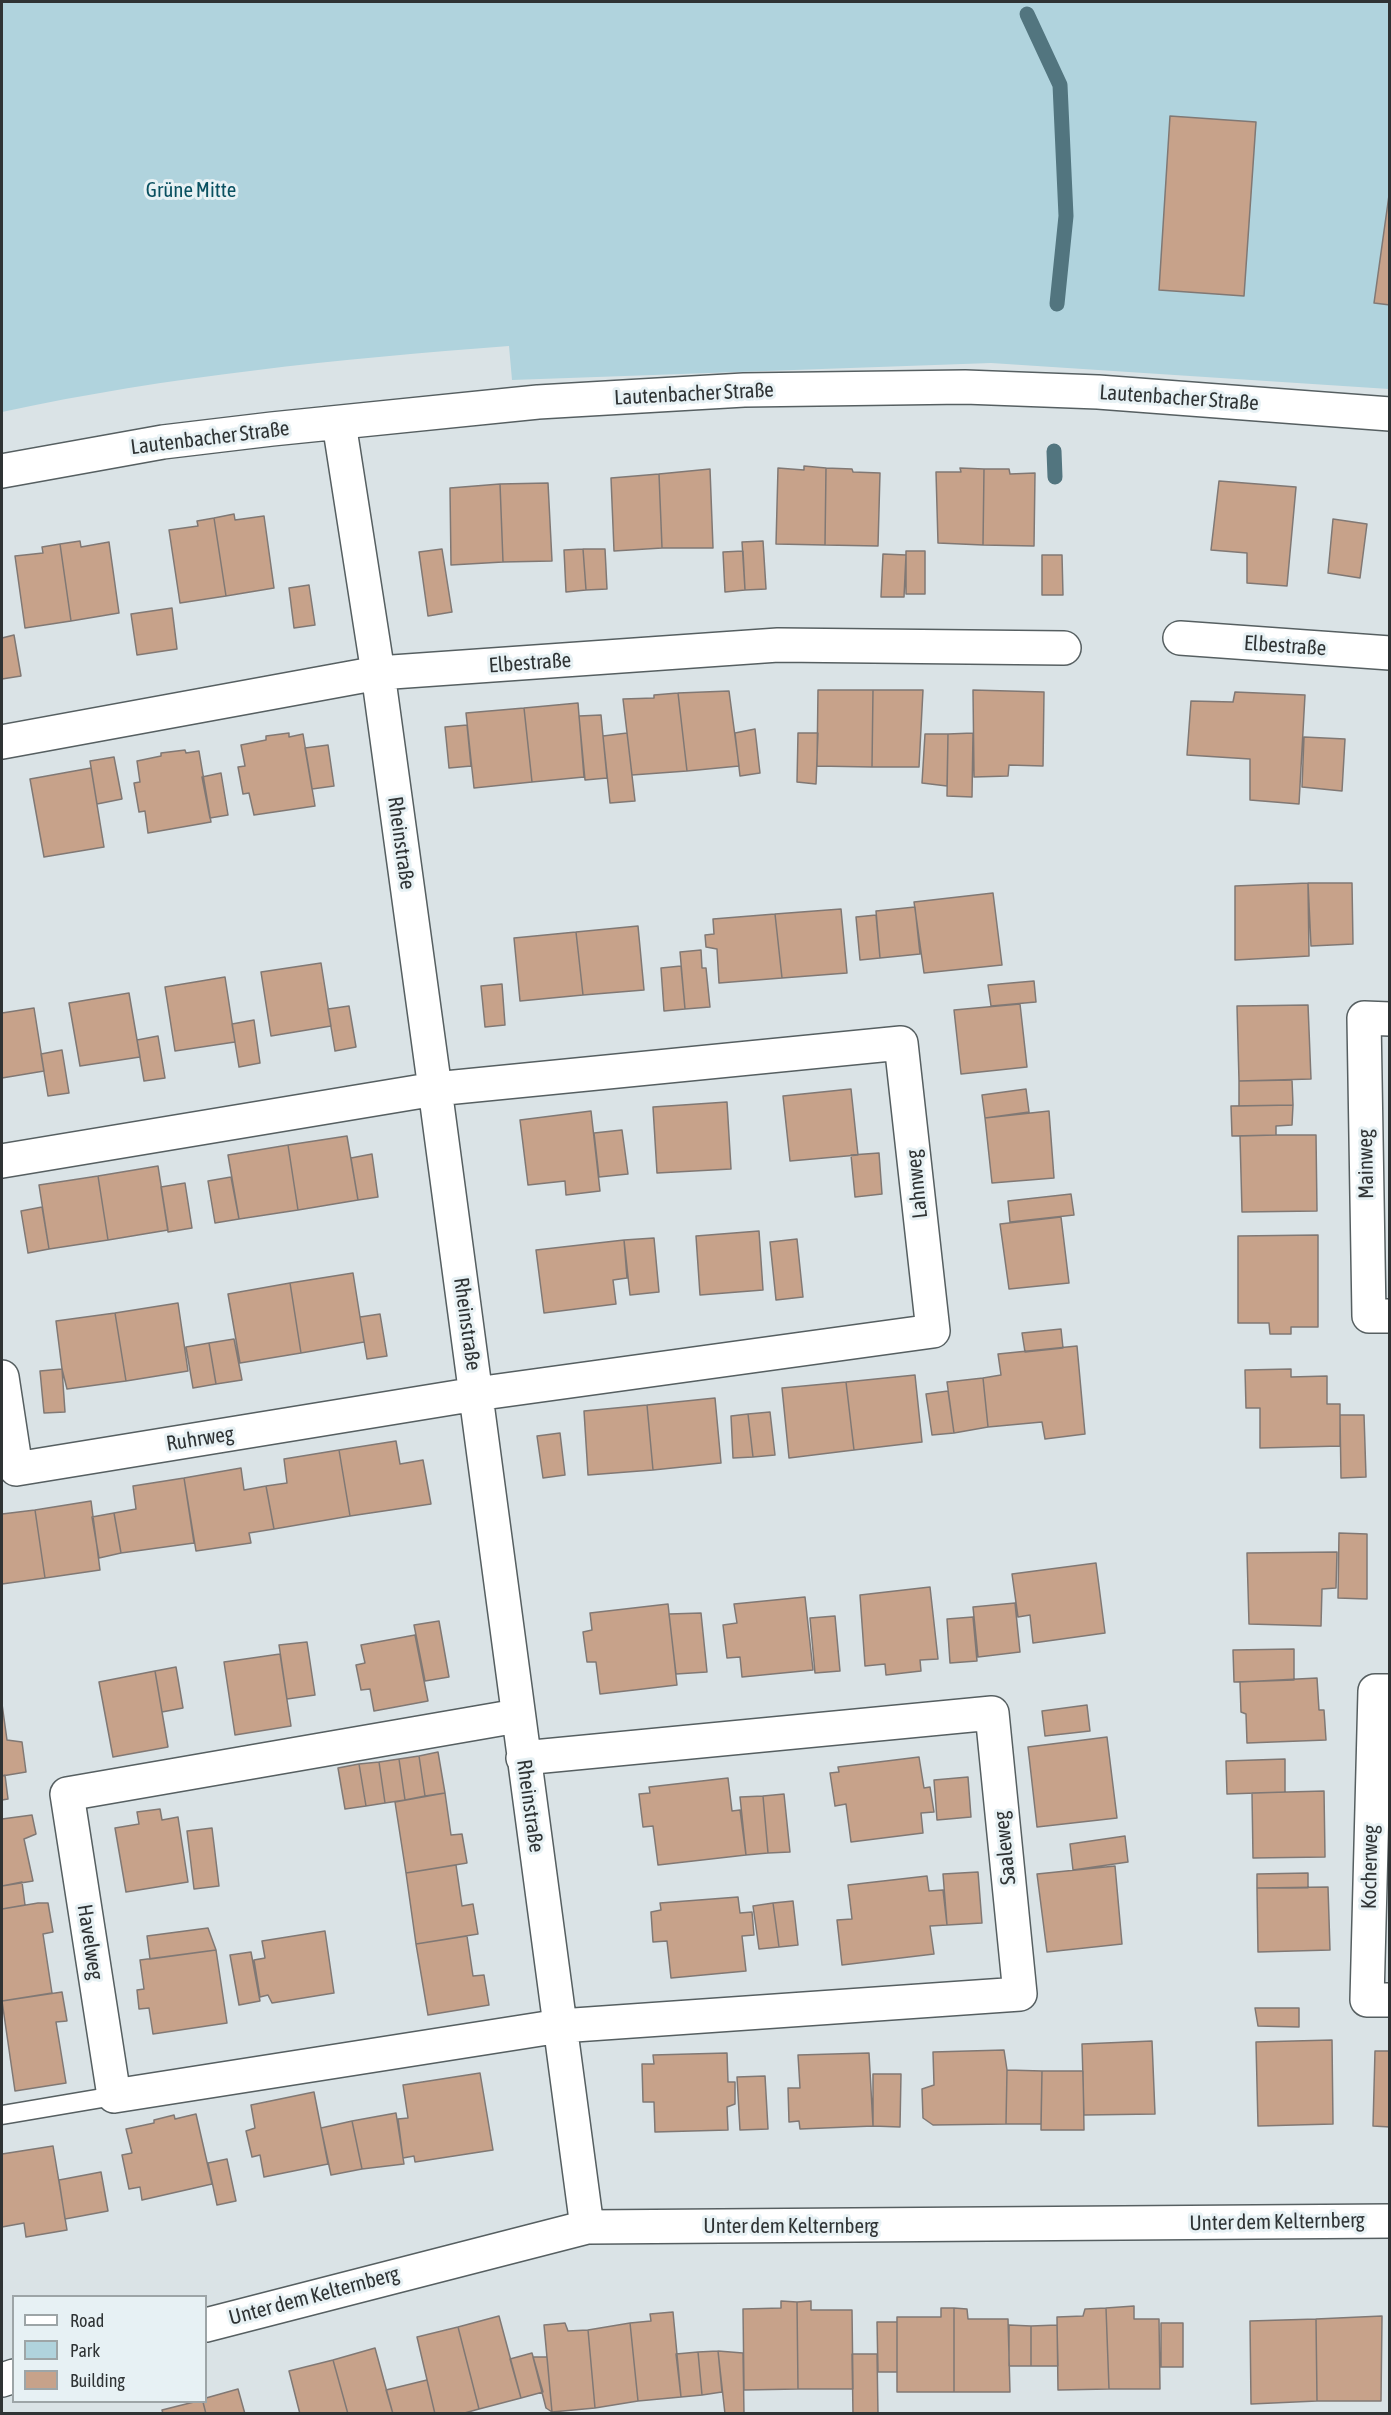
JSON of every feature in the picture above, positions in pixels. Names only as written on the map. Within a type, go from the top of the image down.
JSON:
[{"type":"street","name":"Lautenbacher Straße","points":[[2,471],[163,442],[538,402],[744,390],[965,387],[1098,392],[1389,414]]},
{"type":"street","name":"Rheinstraße","points":[[339,423],[378,673],[435,1089],[586,2227]]},
{"type":"street","name":"Elbestraße","points":[[1180,639],[1389,653]]},
{"type":"street","name":"Elbestraße","points":[[2,742],[378,673],[778,645],[1064,648]]},
{"type":"street","name":"Mainweg","points":[[1389,1019],[1364,1018],[1369,1316],[1389,1316]]},
{"type":"street","name":"Lahnweg","points":[[435,1089],[901,1043],[933,1331],[476,1394]]},
{"type":"street","points":[[2,1161],[435,1089]]},
{"type":"street","name":"Ruhrweg","points":[[2,1377],[9,1470],[476,1394]]},
{"type":"street","name":"Kocherweg","points":[[1389,1691],[1374,1691],[1367,2000],[1389,2000]]},
{"type":"street","name":"Saaleweg","points":[[523,1758],[992,1713],[1020,1994],[560,2026]]},
{"type":"street","name":"Havelweg","points":[[114,2096],[67,1794],[517,1716]]},
{"type":"street","points":[[114,2096],[560,2026]]},
{"type":"street","name":"Unter dem Kelternberg","points":[[207,2325],[586,2227],[1389,2221]]},
{"type":"lane","points":[[2,2115],[114,2096]]},
{"type":"green space","name":"Grüne Mitte","points":[[2,2],[1389,2],[1389,389],[991,363],[512,380],[509,346],[254,370],[127,388],[2,412]]},
{"type":"building","points":[[1170,116],[1256,122],[1244,296],[1159,290]]},
{"type":"building","points":[[1390,188],[1390,305],[1374,303]]},
{"type":"building","points":[[804,466],[826,468],[825,545],[776,544],[778,468],[804,470]]},
{"type":"building","points":[[826,468],[880,473],[878,546],[825,545]]},
{"type":"building","points":[[960,468],[984,469],[983,545],[938,543],[936,472],[961,472]]},
{"type":"building","points":[[710,469],[713,548],[662,548],[659,474]]},
{"type":"building","points":[[984,469],[1009,469],[1010,474],[1035,473],[1034,546],[983,545]]},
{"type":"building","points":[[659,474],[662,548],[614,551],[611,478]]},
{"type":"building","points":[[1219,481],[1296,487],[1287,586],[1247,583],[1247,553],[1211,550]]},
{"type":"building","points":[[548,483],[552,561],[503,562],[500,484]]},
{"type":"building","points":[[500,484],[503,562],[451,565],[450,488]]},
{"type":"building","points":[[234,514],[235,520],[264,516],[274,588],[226,596],[214,518]]},
{"type":"building","points":[[214,518],[226,596],[180,603],[169,530],[198,526],[197,521]]},
{"type":"building","points":[[1333,519],[1367,524],[1360,578],[1328,573]]},
{"type":"building","points":[[80,541],[81,547],[109,542],[119,613],[71,621],[60,544]]},
{"type":"building","points":[[763,541],[766,589],[745,590],[742,542]]},
{"type":"building","points":[[60,544],[71,621],[25,628],[15,556],[43,553],[42,547]]},
{"type":"building","points":[[442,549],[452,612],[428,616],[419,552]]},
{"type":"building","points":[[583,549],[586,590],[566,592],[564,550]]},
{"type":"building","points":[[583,549],[605,549],[607,589],[586,590]]},
{"type":"building","points":[[743,551],[745,590],[725,592],[723,552]]},
{"type":"building","points":[[906,551],[925,551],[925,594],[906,594]]},
{"type":"building","points":[[883,554],[906,555],[904,597],[881,597]]},
{"type":"building","points":[[1042,555],[1062,555],[1063,595],[1042,595]]},
{"type":"building","points":[[309,585],[315,625],[294,628],[289,588]]},
{"type":"building","points":[[172,608],[177,649],[137,655],[131,614]]},
{"type":"building","points":[[14,635],[21,676],[2,679],[2,638]]},
{"type":"building","points":[[818,690],[873,690],[872,767],[817,766]]},
{"type":"building","points":[[873,690],[923,690],[919,767],[872,767]]},
{"type":"building","points":[[973,690],[1044,692],[1043,766],[1009,765],[1008,776],[974,777]]},
{"type":"building","points":[[729,691],[739,766],[687,771],[678,693]]},
{"type":"building","points":[[1235,692],[1305,695],[1299,804],[1250,800],[1250,759],[1187,755],[1191,701],[1233,702]]},
{"type":"building","points":[[678,693],[687,771],[632,775],[623,699],[654,698],[654,695]]},
{"type":"building","points":[[578,703],[584,777],[532,782],[524,708]]},
{"type":"building","points":[[524,708],[532,782],[474,788],[466,713]]},
{"type":"building","points":[[601,715],[607,778],[585,780],[579,716]]},
{"type":"building","points":[[467,725],[471,766],[449,768],[445,727]]},
{"type":"building","points":[[755,729],[760,773],[740,776],[735,733]]},
{"type":"building","points":[[289,733],[289,737],[303,734],[315,806],[254,815],[249,793],[243,794],[238,767],[245,766],[241,745],[266,740],[266,736]]},
{"type":"building","points":[[627,733],[635,801],[610,803],[603,736]]},
{"type":"building","points":[[798,733],[818,733],[816,784],[797,782]]},
{"type":"building","points":[[973,733],[972,797],[947,796],[948,734]]},
{"type":"building","points":[[925,734],[948,734],[947,786],[922,783]]},
{"type":"building","points":[[1304,737],[1345,739],[1342,791],[1302,787]]},
{"type":"building","points":[[328,745],[334,786],[312,789],[305,748]]},
{"type":"building","points":[[185,750],[186,753],[199,751],[211,822],[148,833],[145,811],[139,812],[134,783],[140,782],[137,761],[161,756],[161,753]]},
{"type":"building","points":[[114,757],[122,799],[97,804],[90,761]]},
{"type":"building","points":[[91,768],[104,847],[44,857],[30,779]]},
{"type":"building","points":[[221,773],[228,815],[210,818],[202,777]]},
{"type":"building","points":[[1308,883],[1352,883],[1353,944],[1311,946]]},
{"type":"building","points":[[1308,883],[1309,956],[1235,960],[1235,886]]},
{"type":"building","points":[[993,893],[1002,965],[924,973],[914,902]]},
{"type":"building","points":[[915,907],[920,954],[880,958],[876,911]]},
{"type":"building","points":[[841,909],[847,973],[782,978],[775,914]]},
{"type":"building","points":[[775,914],[782,978],[719,983],[717,949],[706,947],[705,935],[714,934],[713,919]]},
{"type":"building","points":[[876,915],[880,958],[860,960],[856,917]]},
{"type":"building","points":[[638,926],[644,990],[583,995],[576,932]]},
{"type":"building","points":[[576,932],[583,995],[520,1001],[514,938]]},
{"type":"building","points":[[701,950],[702,968],[706,968],[710,1007],[685,1009],[680,952]]},
{"type":"building","points":[[321,963],[331,1026],[271,1036],[261,972]]},
{"type":"building","points":[[681,966],[685,1009],[664,1011],[661,968]]},
{"type":"building","points":[[225,977],[235,1042],[175,1051],[165,987]]},
{"type":"building","points":[[1034,981],[1036,1002],[991,1006],[988,985]]},
{"type":"building","points":[[502,984],[505,1025],[485,1027],[481,986]]},
{"type":"building","points":[[129,993],[140,1057],[80,1066],[69,1003]]},
{"type":"building","points":[[1020,1004],[1027,1067],[961,1074],[954,1010]]},
{"type":"building","points":[[1308,1005],[1311,1079],[1239,1081],[1237,1006]]},
{"type":"building","points":[[349,1006],[356,1047],[335,1051],[328,1009]]},
{"type":"building","points":[[34,1008],[44,1071],[2,1078],[2,1013]]},
{"type":"building","points":[[254,1020],[260,1063],[239,1067],[232,1024]]},
{"type":"building","points":[[158,1036],[165,1078],[144,1081],[137,1040]]},
{"type":"building","points":[[62,1050],[69,1093],[48,1096],[41,1054]]},
{"type":"building","points":[[1292,1080],[1293,1105],[1239,1106],[1239,1081]]},
{"type":"building","points":[[851,1089],[858,1155],[790,1161],[783,1096]]},
{"type":"building","points":[[1026,1089],[1029,1112],[985,1118],[982,1095]]},
{"type":"building","points":[[727,1102],[731,1169],[657,1173],[653,1107]]},
{"type":"building","points":[[1293,1105],[1292,1125],[1276,1126],[1276,1135],[1232,1136],[1231,1106]]},
{"type":"building","points":[[591,1111],[600,1191],[566,1195],[565,1181],[528,1185],[520,1120]]},
{"type":"building","points":[[1049,1111],[1054,1178],[992,1183],[985,1118]]},
{"type":"building","points":[[622,1130],[628,1174],[599,1177],[594,1133]]},
{"type":"building","points":[[1316,1135],[1317,1211],[1242,1212],[1240,1136]]},
{"type":"building","points":[[347,1136],[358,1200],[298,1210],[288,1145]]},
{"type":"building","points":[[288,1145],[298,1210],[239,1219],[228,1155]]},
{"type":"building","points":[[879,1153],[882,1194],[855,1197],[851,1155]]},
{"type":"building","points":[[372,1154],[378,1197],[358,1200],[351,1158]]},
{"type":"building","points":[[158,1166],[168,1230],[108,1240],[98,1176]]},
{"type":"building","points":[[98,1176],[108,1240],[49,1249],[39,1185]]},
{"type":"building","points":[[231,1177],[239,1219],[215,1223],[208,1181]]},
{"type":"building","points":[[185,1183],[192,1228],[168,1232],[161,1187]]},
{"type":"building","points":[[1071,1194],[1074,1215],[1010,1222],[1008,1201]]},
{"type":"building","points":[[42,1207],[49,1249],[28,1253],[21,1211]]},
{"type":"building","points":[[1061,1217],[1069,1283],[1009,1289],[1000,1224]]},
{"type":"building","points":[[759,1231],[763,1290],[700,1295],[696,1236]]},
{"type":"building","points":[[1318,1235],[1318,1327],[1291,1327],[1291,1334],[1270,1334],[1269,1323],[1238,1323],[1238,1236]]},
{"type":"building","points":[[654,1238],[659,1292],[630,1295],[624,1240]]},
{"type":"building","points":[[797,1239],[803,1297],[776,1300],[770,1242]]},
{"type":"building","points":[[624,1240],[627,1278],[613,1280],[616,1304],[544,1313],[536,1250]]},
{"type":"building","points":[[353,1273],[364,1342],[301,1353],[290,1283]]},
{"type":"building","points":[[290,1283],[301,1353],[240,1363],[228,1294]]},
{"type":"building","points":[[178,1303],[188,1371],[126,1381],[115,1313]]},
{"type":"building","points":[[115,1313],[126,1381],[67,1389],[56,1321]]},
{"type":"building","points":[[380,1314],[387,1356],[367,1359],[360,1317]]},
{"type":"building","points":[[1061,1329],[1063,1348],[1025,1352],[1022,1333]]},
{"type":"building","points":[[234,1339],[242,1380],[216,1384],[209,1343]]},
{"type":"building","points":[[209,1343],[216,1384],[193,1388],[186,1347]]},
{"type":"building","points":[[1077,1346],[1085,1434],[1045,1439],[1042,1422],[988,1427],[983,1378],[1001,1375],[998,1354]]},
{"type":"building","points":[[62,1369],[65,1412],[44,1413],[40,1371]]},
{"type":"building","points":[[1291,1369],[1291,1377],[1327,1376],[1327,1404],[1340,1404],[1340,1446],[1260,1448],[1260,1408],[1246,1408],[1245,1370]]},
{"type":"building","points":[[915,1375],[922,1442],[854,1450],[846,1382]]},
{"type":"building","points":[[983,1378],[988,1427],[954,1433],[947,1382]]},
{"type":"building","points":[[846,1382],[854,1450],[789,1458],[782,1388]]},
{"type":"building","points":[[948,1391],[954,1433],[932,1435],[926,1394]]},
{"type":"building","points":[[715,1398],[721,1463],[653,1470],[647,1405]]},
{"type":"building","points":[[647,1405],[653,1470],[588,1475],[584,1411]]},
{"type":"building","points":[[770,1412],[775,1455],[753,1457],[748,1414]]},
{"type":"building","points":[[748,1414],[753,1457],[733,1458],[731,1416]]},
{"type":"building","points":[[1340,1415],[1364,1415],[1366,1477],[1341,1478]]},
{"type":"building","points":[[560,1433],[565,1475],[543,1478],[537,1436]]},
{"type":"building","points":[[396,1441],[400,1464],[423,1460],[431,1504],[350,1516],[339,1450]]},
{"type":"building","points":[[339,1450],[350,1516],[274,1529],[266,1486],[287,1483],[284,1459]]},
{"type":"building","points":[[241,1468],[244,1490],[266,1486],[274,1529],[249,1533],[251,1543],[196,1551],[184,1478]]},
{"type":"building","points":[[184,1478],[194,1543],[121,1553],[114,1513],[136,1509],[133,1486]]},
{"type":"building","points":[[91,1501],[100,1570],[45,1578],[35,1510]]},
{"type":"building","points":[[35,1510],[45,1578],[2,1584],[2,1514]]},
{"type":"building","points":[[114,1513],[121,1553],[99,1558],[92,1517]]},
{"type":"building","points":[[1339,1533],[1367,1534],[1367,1599],[1338,1598]]},
{"type":"building","points":[[1337,1552],[1336,1588],[1322,1589],[1321,1626],[1249,1624],[1247,1553]]},
{"type":"building","points":[[1096,1563],[1105,1633],[1033,1643],[1030,1615],[1018,1617],[1012,1574]]},
{"type":"building","points":[[930,1587],[938,1659],[920,1660],[921,1671],[886,1675],[885,1664],[865,1666],[860,1595]]},
{"type":"building","points":[[805,1597],[813,1670],[742,1677],[740,1657],[727,1658],[723,1625],[737,1623],[734,1604]]},
{"type":"building","points":[[1015,1603],[1020,1652],[978,1657],[973,1607]]},
{"type":"building","points":[[668,1604],[677,1685],[600,1694],[596,1662],[587,1662],[583,1632],[592,1630],[590,1613]]},
{"type":"building","points":[[701,1613],[707,1672],[676,1674],[669,1614]]},
{"type":"building","points":[[835,1616],[840,1671],[815,1673],[810,1618]]},
{"type":"building","points":[[973,1617],[977,1661],[950,1663],[947,1619]]},
{"type":"building","points":[[439,1621],[449,1677],[425,1681],[414,1625]]},
{"type":"building","points":[[415,1635],[428,1701],[374,1711],[370,1689],[361,1690],[356,1665],[365,1663],[361,1645]]},
{"type":"building","points":[[307,1642],[315,1695],[287,1699],[279,1645]]},
{"type":"building","points":[[1294,1649],[1294,1680],[1234,1682],[1233,1650]]},
{"type":"building","points":[[280,1654],[291,1726],[235,1735],[224,1662]]},
{"type":"building","points":[[176,1667],[183,1708],[162,1712],[155,1671]]},
{"type":"building","points":[[155,1671],[168,1747],[113,1757],[99,1682]]},
{"type":"building","points":[[1317,1678],[1319,1710],[1324,1710],[1326,1740],[1247,1743],[1246,1714],[1241,1712],[1240,1682]]},
{"type":"building","points":[[2,1704],[7,1740],[22,1742],[26,1772],[2,1776]]},
{"type":"building","points":[[1087,1705],[1090,1731],[1045,1736],[1042,1711]]},
{"type":"building","points":[[1107,1737],[1117,1818],[1037,1827],[1028,1747]]},
{"type":"building","points":[[438,1752],[445,1793],[425,1796],[419,1756]]},
{"type":"building","points":[[419,1756],[425,1796],[405,1800],[399,1759]]},
{"type":"building","points":[[919,1757],[924,1788],[930,1787],[934,1812],[921,1813],[923,1833],[851,1842],[846,1804],[835,1806],[830,1773],[839,1772],[838,1767]]},
{"type":"building","points":[[399,1759],[405,1800],[385,1803],[379,1762]]},
{"type":"building","points":[[1285,1759],[1285,1792],[1227,1794],[1226,1761]]},
{"type":"building","points":[[379,1762],[385,1803],[366,1806],[359,1764]]},
{"type":"building","points":[[359,1764],[366,1806],[345,1809],[338,1768]]},
{"type":"building","points":[[5,1775],[8,1799],[2,1800],[2,1776]]},
{"type":"building","points":[[968,1777],[971,1817],[937,1820],[934,1780]]},
{"type":"building","points":[[728,1778],[732,1811],[740,1810],[746,1855],[658,1865],[653,1826],[643,1827],[639,1794],[650,1793],[649,1787]]},
{"type":"building","points":[[1324,1791],[1325,1857],[1253,1858],[1252,1793]]},
{"type":"building","points":[[445,1793],[451,1835],[462,1834],[467,1863],[406,1873],[395,1802]]},
{"type":"building","points":[[784,1794],[790,1852],[768,1853],[763,1796]]},
{"type":"building","points":[[763,1796],[768,1853],[746,1855],[740,1797]]},
{"type":"building","points":[[160,1809],[162,1820],[178,1817],[188,1882],[126,1892],[115,1828],[139,1824],[137,1812]]},
{"type":"building","points":[[32,1815],[36,1834],[24,1839],[33,1881],[2,1886],[2,1819]]},
{"type":"building","points":[[212,1828],[219,1886],[194,1889],[187,1831]]},
{"type":"building","points":[[1125,1836],[1128,1862],[1073,1870],[1070,1844]]},
{"type":"building","points":[[456,1865],[462,1906],[473,1904],[478,1934],[416,1944],[406,1873]]},
{"type":"building","points":[[1115,1866],[1122,1944],[1047,1952],[1037,1874]]},
{"type":"building","points":[[978,1872],[982,1923],[947,1925],[943,1874]]},
{"type":"building","points":[[1308,1873],[1308,1888],[1257,1888],[1257,1874]]},
{"type":"building","points":[[927,1876],[929,1891],[943,1890],[947,1925],[930,1926],[934,1954],[842,1965],[837,1920],[852,1919],[848,1885]]},
{"type":"building","points":[[22,1882],[25,1905],[2,1909],[2,1886]]},
{"type":"building","points":[[1328,1887],[1330,1950],[1258,1952],[1257,1888]]},
{"type":"building","points":[[738,1897],[740,1913],[752,1912],[754,1935],[742,1936],[746,1971],[671,1978],[667,1941],[653,1942],[651,1912],[661,1910],[660,1903]]},
{"type":"building","points":[[793,1901],[798,1945],[779,1947],[773,1903]]},
{"type":"building","points":[[48,1903],[53,1932],[43,1934],[52,1993],[2,2001],[2,1909]]},
{"type":"building","points":[[773,1903],[779,1947],[759,1949],[753,1906]]},
{"type":"building","points":[[208,1928],[216,1950],[150,1959],[147,1936]]},
{"type":"building","points":[[325,1931],[334,1993],[272,2003],[268,1995],[260,1997],[254,1960],[265,1958],[262,1941]]},
{"type":"building","points":[[467,1936],[473,1976],[484,1975],[489,2005],[428,2015],[416,1944]]},
{"type":"building","points":[[216,1950],[227,2023],[153,2034],[149,2008],[139,2009],[137,1990],[144,1989],[140,1960]]},
{"type":"building","points":[[251,1952],[260,2001],[239,2005],[230,1955]]},
{"type":"building","points":[[62,1992],[67,2021],[56,2022],[66,2083],[15,2091],[2,2001]]},
{"type":"building","points":[[1255,2008],[1299,2008],[1299,2027],[1258,2026]]},
{"type":"building","points":[[1332,2040],[1333,2124],[1258,2126],[1256,2042]]},
{"type":"building","points":[[1152,2041],[1155,2114],[1084,2115],[1082,2044]]},
{"type":"building","points":[[1004,2050],[1007,2070],[1006,2124],[933,2125],[923,2118],[922,2089],[934,2085],[933,2052]]},
{"type":"building","points":[[1375,2051],[1390,2051],[1390,2127],[1373,2126]]},
{"type":"building","points":[[727,2053],[728,2082],[735,2082],[735,2104],[727,2107],[728,2130],[655,2132],[654,2102],[643,2102],[642,2064],[654,2064],[653,2055]]},
{"type":"building","points":[[869,2053],[873,2126],[800,2129],[799,2121],[789,2122],[788,2088],[800,2088],[798,2055]]},
{"type":"building","points":[[1007,2070],[1042,2071],[1041,2124],[1006,2124]]},
{"type":"building","points":[[1042,2071],[1083,2071],[1084,2130],[1041,2130]]},
{"type":"building","points":[[480,2073],[493,2150],[415,2162],[414,2156],[403,2158],[398,2119],[408,2118],[403,2085]]},
{"type":"building","points":[[873,2074],[901,2074],[900,2127],[873,2126]]},
{"type":"building","points":[[765,2076],[768,2129],[740,2130],[737,2077]]},
{"type":"building","points":[[314,2092],[328,2164],[264,2177],[260,2155],[252,2157],[246,2131],[255,2128],[251,2105]]},
{"type":"building","points":[[396,2113],[404,2164],[362,2169],[352,2121]]},
{"type":"building","points":[[196,2114],[212,2184],[142,2200],[140,2187],[129,2189],[122,2155],[132,2153],[126,2129],[154,2123],[154,2120],[174,2115],[175,2119]]},
{"type":"building","points":[[352,2121],[362,2169],[331,2175],[321,2128]]},
{"type":"building","points":[[53,2146],[67,2230],[26,2237],[24,2223],[2,2227],[2,2154]]},
{"type":"building","points":[[227,2159],[236,2201],[217,2205],[208,2163]]},
{"type":"building","points":[[101,2172],[108,2211],[65,2219],[59,2180]]},
{"type":"building","points":[[781,2301],[797,2302],[798,2389],[744,2390],[743,2309],[781,2308]]},
{"type":"building","points":[[811,2301],[811,2310],[852,2310],[853,2389],[798,2389],[797,2302]]},
{"type":"building","points":[[1134,2306],[1134,2319],[1159,2319],[1160,2389],[1109,2389],[1106,2308]]},
{"type":"building","points":[[941,2308],[954,2308],[954,2392],[897,2392],[897,2317],[941,2317]]},
{"type":"building","points":[[954,2308],[967,2309],[968,2319],[1008,2319],[1010,2392],[954,2392]]},
{"type":"building","points":[[1106,2308],[1109,2389],[1058,2390],[1057,2317],[1083,2316],[1085,2309]]},
{"type":"building","points":[[673,2312],[681,2397],[638,2401],[630,2323],[651,2321],[650,2314]]},
{"type":"building","points":[[499,2316],[521,2398],[479,2409],[458,2327]]},
{"type":"building","points":[[1382,2316],[1381,2401],[1317,2401],[1316,2319]]},
{"type":"building","points":[[1316,2319],[1317,2401],[1251,2404],[1250,2321]]},
{"type":"building","points":[[877,2322],[897,2322],[897,2372],[878,2372]]},
{"type":"building","points":[[565,2323],[568,2331],[588,2330],[595,2408],[552,2412],[544,2325]]},
{"type":"building","points":[[630,2323],[638,2401],[595,2408],[588,2330]]},
{"type":"building","points":[[1161,2323],[1183,2323],[1183,2367],[1161,2367]]},
{"type":"building","points":[[1009,2325],[1031,2326],[1031,2366],[1009,2366]]},
{"type":"building","points":[[1057,2325],[1058,2366],[1031,2366],[1031,2326]]},
{"type":"building","points":[[458,2327],[479,2409],[461,2414],[435,2414],[417,2337]]},
{"type":"building","points":[[375,2348],[393,2414],[348,2414],[333,2360]]},
{"type":"building","points":[[718,2351],[722,2392],[702,2395],[698,2352]]},
{"type":"building","points":[[718,2351],[743,2353],[744,2414],[725,2414]]},
{"type":"building","points":[[698,2352],[702,2395],[681,2397],[676,2354]]},
{"type":"building","points":[[532,2353],[543,2392],[521,2398],[510,2359]]},
{"type":"building","points":[[852,2354],[877,2354],[878,2414],[853,2414]]},
{"type":"building","points":[[533,2357],[547,2357],[552,2412],[546,2408]]},
{"type":"building","points":[[333,2360],[348,2414],[300,2414],[289,2371]]},
{"type":"building","points":[[427,2380],[435,2414],[393,2414],[386,2390]]},
{"type":"building","points":[[238,2389],[245,2414],[206,2414],[203,2403],[207,2403],[207,2398]]},
{"type":"building","points":[[190,2403],[203,2403],[206,2414],[163,2414],[162,2410]]},
{"type":"waterway","points":[[1027,14],[1060,85],[1066,216],[1057,304]]},
{"type":"waterway","points":[[1054,451],[1055,477]]}]
